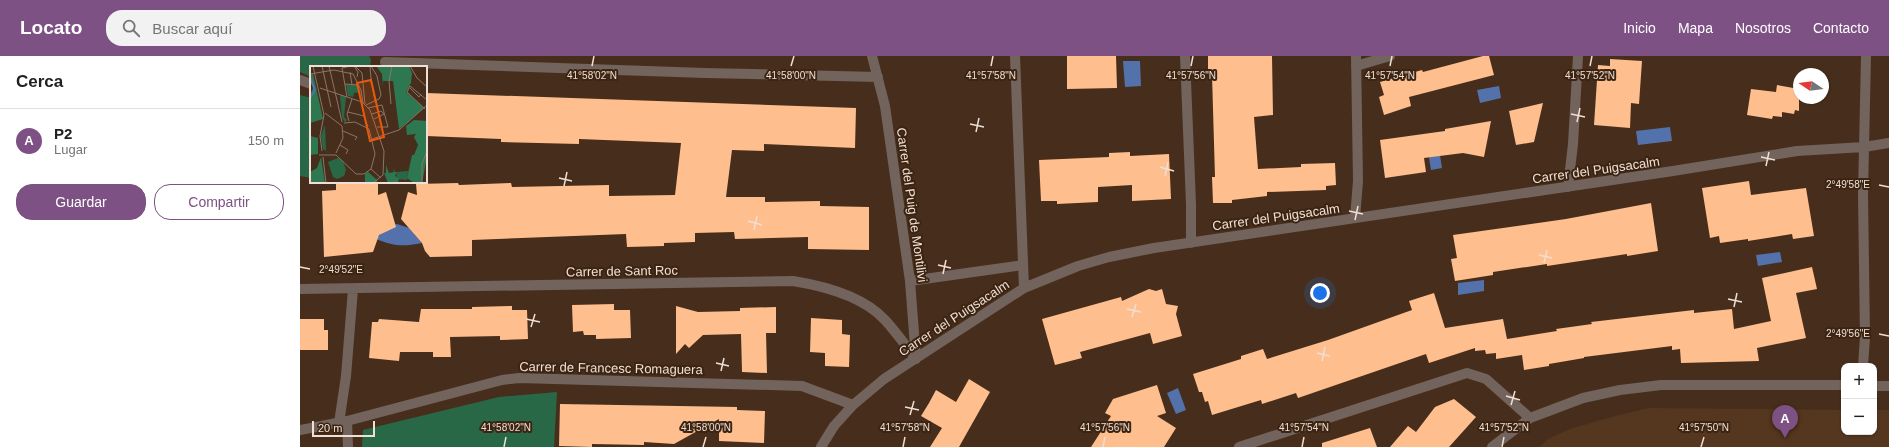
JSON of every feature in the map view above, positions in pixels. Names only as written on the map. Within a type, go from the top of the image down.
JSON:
[{"type":"street","name":"Carrer del Puig de Montilivi","points":[[872,56],[885,106],[910,281],[916,359]]},
{"type":"street","points":[[1015,56],[1024,288]]},
{"type":"street","points":[[1185,56],[1191,204],[1191,243]]},
{"type":"street","points":[[1355,218],[1358,181],[1356,61],[1390,56]]},
{"type":"street","points":[[1568,187],[1573,144],[1578,56]]},
{"type":"street","points":[[1863,363],[1865,337],[1864,147],[1866,56]]},
{"type":"street","points":[[383,62],[705,73],[878,77]]},
{"type":"street","points":[[300,80],[310,84]]},
{"type":"street","name":"Carrer del Puigsacalm","points":[[821,447],[834,426],[853,405],[884,379],[1024,288],[1072,268],[1108,257],[1191,243],[1568,187],[1797,151],[1864,147],[1889,143]]},
{"type":"street","points":[[910,281],[1023,265]]},
{"type":"street","name":"Carrer de Sant Roc","points":[[300,289],[793,282],[836,291],[867,304],[884,319],[916,359]]},
{"type":"street","points":[[348,447],[344,422],[353,289]]},
{"type":"street","points":[[1239,447],[1468,373],[1486,379],[1530,418]]},
{"type":"street","name":"Carrer de Francesc Romaguera","points":[[300,430],[344,422],[502,380],[519,378],[802,386],[853,405]]},
{"type":"street","points":[[1492,447],[1530,418],[1583,398],[1620,390],[1661,385],[1841,385]]},
{"type":"street","points":[[1877,386],[1889,386]]},
{"type":"shaded area","points":[[1649,408],[1841,410],[1841,435],[1877,435],[1877,410],[1889,410],[1889,447],[1539,447],[1548,439],[1570,429]]},
{"type":"green space","points":[[300,56],[369,56],[371,60],[370,66],[310,66],[310,77],[300,72]]},
{"type":"green space","points":[[300,95],[310,98],[310,178],[300,176]]},
{"type":"green space","points":[[557,392],[554,447],[362,447],[363,430],[499,397]]},
{"type":"water","points":[[1123,61],[1140,61],[1141,86],[1125,87]]},
{"type":"water","points":[[1499,86],[1501,98],[1480,103],[1477,90]]},
{"type":"water","points":[[1670,127],[1672,141],[1638,145],[1636,131]]},
{"type":"water","points":[[1438,143],[1442,168],[1431,170],[1427,145]]},
{"type":"water","points":[[397,224],[409,228],[422,243],[398,245],[376,239],[387,226]]},
{"type":"water","points":[[1780,252],[1782,262],[1758,266],[1756,255]]},
{"type":"water","points":[[1484,280],[1484,291],[1458,295],[1458,283]]},
{"type":"water","points":[[1178,388],[1186,410],[1176,414],[1167,393]]},
{"type":"building","points":[[1067,56],[1116,56],[1117,88],[1067,89]]},
{"type":"building","points":[[1208,56],[1272,56],[1273,115],[1254,117],[1258,169],[1301,167],[1301,164],[1335,163],[1336,185],[1326,186],[1326,190],[1267,192],[1267,196],[1232,200],[1232,203],[1213,203],[1212,177],[1215,177],[1212,75],[1208,75]]},
{"type":"building","points":[[1483,56],[1489,56],[1494,75],[1409,97],[1411,106],[1384,115],[1379,97],[1384,95],[1380,82],[1422,70],[1423,72]]},
{"type":"building","points":[[1610,59],[1642,61],[1639,104],[1631,103],[1630,128],[1594,125],[1598,65],[1610,66]]},
{"type":"building","points":[[1777,85],[1793,88],[1793,104],[1799,104],[1799,111],[1795,110],[1794,114],[1782,112],[1782,117],[1773,116],[1772,119],[1747,115],[1751,89],[1776,92]]},
{"type":"building","points":[[427,93],[856,108],[855,148],[764,144],[764,151],[732,150],[726,197],[765,197],[765,202],[820,201],[820,206],[869,207],[869,250],[808,249],[808,237],[735,239],[734,232],[695,233],[695,242],[664,243],[664,246],[627,247],[626,234],[472,240],[472,256],[430,257],[425,251],[422,243],[401,219],[408,192],[417,195],[416,184],[458,183],[459,185],[511,183],[512,187],[609,185],[609,196],[675,195],[681,143],[579,139],[579,144],[501,142],[501,139],[427,136]]},
{"type":"building","points":[[1543,103],[1534,142],[1516,145],[1509,111]]},
{"type":"building","points":[[1491,121],[1484,157],[1463,153],[1424,158],[1426,172],[1385,178],[1380,140],[1445,131],[1445,129]]},
{"type":"building","points":[[1130,152],[1130,156],[1169,154],[1171,199],[1132,201],[1132,185],[1098,187],[1098,202],[1057,204],[1057,201],[1041,201],[1039,160],[1109,157],[1109,153]]},
{"type":"building","points":[[1749,181],[1751,195],[1806,188],[1814,236],[1793,239],[1792,234],[1748,241],[1748,239],[1720,243],[1719,236],[1710,238],[1702,188]]},
{"type":"building","points":[[336,184],[378,184],[378,195],[386,192],[396,227],[379,235],[373,252],[324,257],[322,191],[336,190]]},
{"type":"building","points":[[1651,203],[1658,251],[1547,266],[1547,264],[1493,272],[1493,275],[1455,281],[1451,259],[1457,258],[1453,235],[1566,219]]},
{"type":"building","points":[[1812,267],[1817,289],[1796,293],[1806,338],[1757,348],[1759,361],[1681,363],[1680,349],[1672,350],[1672,346],[1584,357],[1549,364],[1549,366],[1524,370],[1522,355],[1496,359],[1496,353],[1486,354],[1485,350],[1475,351],[1475,348],[1429,363],[1426,354],[1298,398],[1296,393],[1262,404],[1261,400],[1212,415],[1208,401],[1205,402],[1202,392],[1199,392],[1193,374],[1241,359],[1241,356],[1263,349],[1267,359],[1328,340],[1412,310],[1409,301],[1434,293],[1445,328],[1503,319],[1507,339],[1557,331],[1556,329],[1592,324],[1591,322],[1694,310],[1694,313],[1732,309],[1734,329],[1771,321],[1762,278]]},
{"type":"building","points":[[1149,289],[1156,291],[1162,289],[1166,304],[1178,306],[1176,314],[1182,336],[1153,344],[1150,333],[1080,352],[1082,358],[1055,365],[1042,319],[1121,297],[1122,301]]},
{"type":"building","points":[[614,304],[614,310],[630,310],[631,338],[596,339],[596,335],[584,335],[583,331],[573,332],[572,305]]},
{"type":"building","points":[[512,306],[512,310],[527,310],[528,339],[500,340],[500,336],[450,337],[451,357],[433,357],[433,352],[400,352],[399,361],[369,358],[372,322],[378,322],[379,319],[419,322],[421,309],[472,309],[472,307]]},
{"type":"building","points":[[676,306],[698,312],[740,311],[740,308],[776,307],[776,333],[766,333],[767,373],[742,372],[741,334],[703,335],[689,348],[685,344],[676,354]]},
{"type":"building","points":[[811,318],[842,320],[842,334],[850,335],[849,367],[825,366],[825,353],[810,352]]},
{"type":"building","points":[[300,319],[324,319],[324,330],[328,330],[328,350],[300,350]]},
{"type":"building","points":[[969,379],[990,392],[959,447],[930,447],[942,428],[921,416],[936,390],[956,402]]},
{"type":"building","points":[[1157,385],[1166,413],[1157,416],[1176,428],[1164,447],[1091,447],[1111,416],[1105,413],[1113,399]]},
{"type":"building","points":[[1454,399],[1476,417],[1449,447],[1390,447],[1408,426],[1416,432],[1435,407]]},
{"type":"building","points":[[560,404],[737,407],[737,410],[765,411],[764,443],[719,441],[719,419],[674,444],[644,442],[644,445],[592,444],[592,447],[559,446]]},
{"type":"building","points":[[1370,428],[1377,447],[1322,447],[1322,443]]},
{"type":"place","name":"P2","points":[[1785,438]]}]
